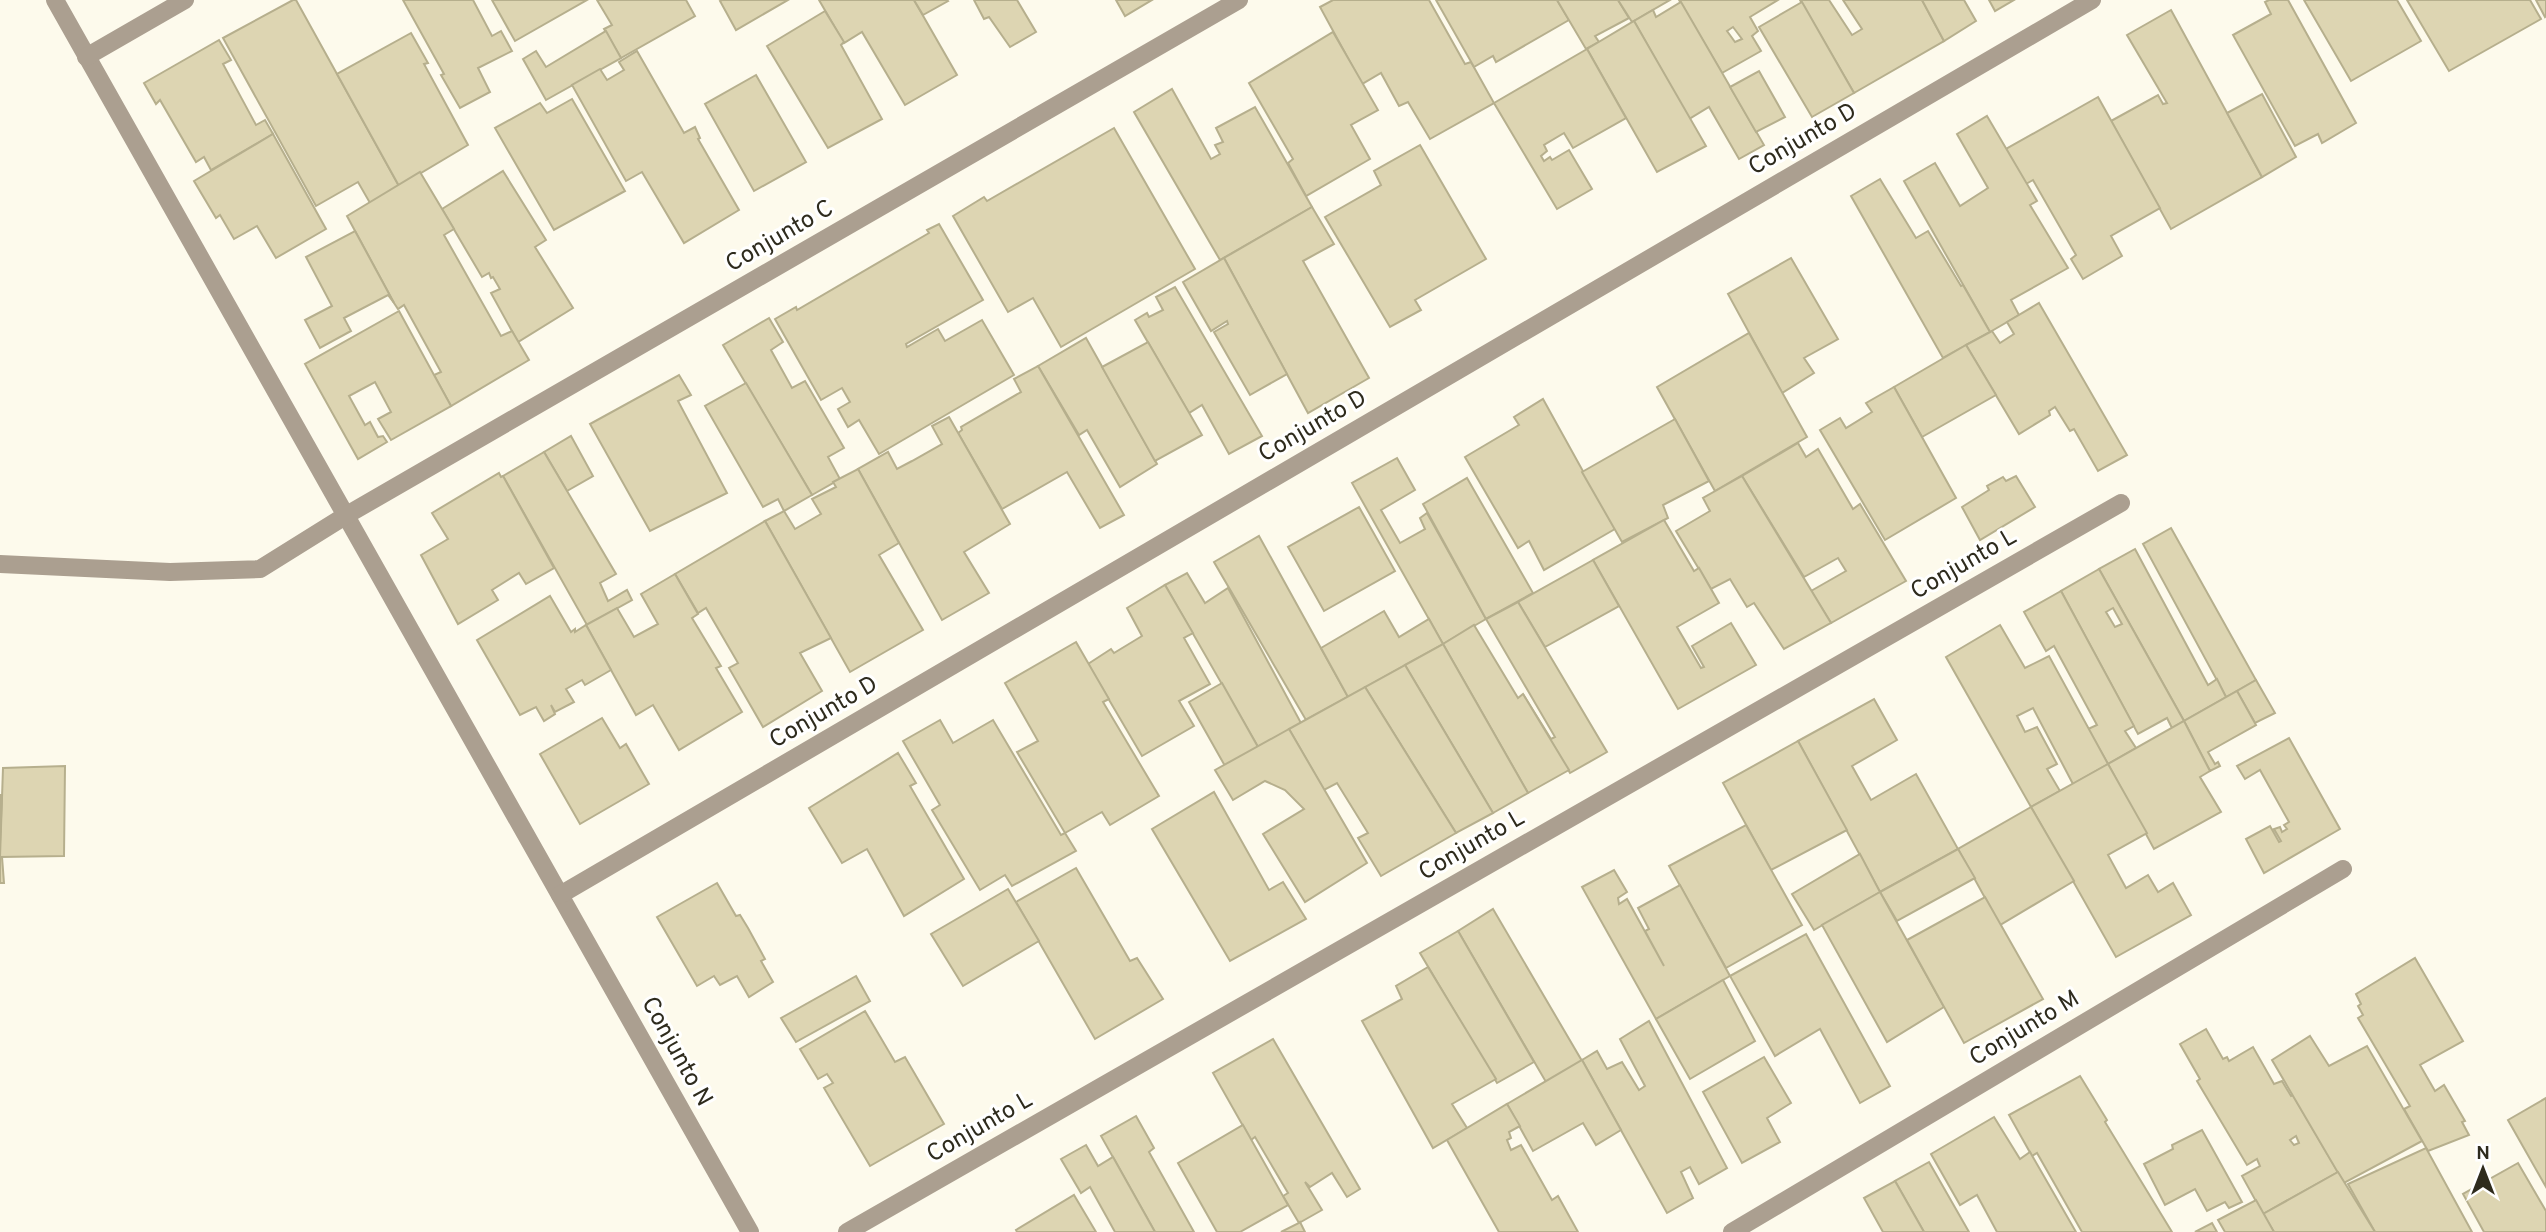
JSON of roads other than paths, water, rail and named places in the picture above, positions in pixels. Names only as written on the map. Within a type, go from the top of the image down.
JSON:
[{"type":"street","name":"Conjunto N","points":[[55,0],[750,1232]]},
{"type":"street","points":[[86,57],[185,0]]},
{"type":"street","name":"Conjunto C","points":[[0,565],[170,572],[260,569],[345,516],[1239,0]]},
{"type":"street","name":"Conjunto D","points":[[560,895],[2092,0]]},
{"type":"street","name":"Conjunto L","points":[[847,1232],[2121,503]]},
{"type":"street","name":"Conjunto M","points":[[1732,1232],[2343,869]]}]
